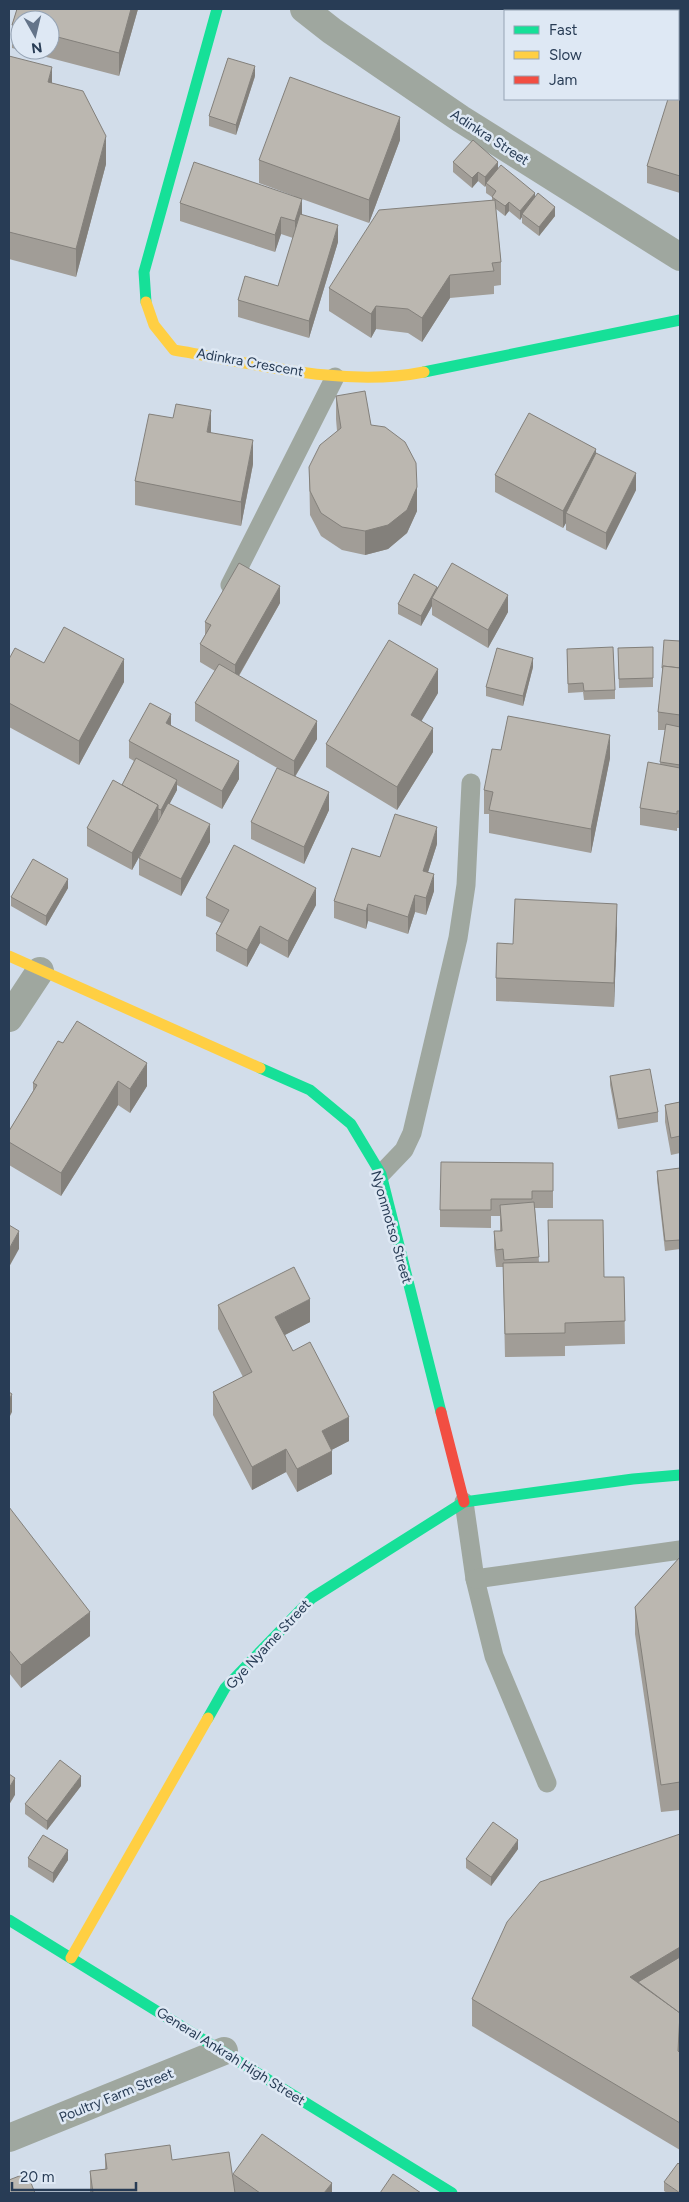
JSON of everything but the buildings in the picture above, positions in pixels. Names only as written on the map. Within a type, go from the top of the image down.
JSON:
[{"type":"street","name":"Adinkra Crescent","points":[[217,9],[144,272],[145,300],[154,325],[174,350],[335,377],[410,375],[680,320]]},
{"type":"street","name":"Adinkra Street","points":[[304,9],[332,31],[461,120],[680,257]]},
{"type":"street","name":"Nyonmotso Street","points":[[9,956],[310,1090],[351,1124],[381,1174],[464,1502]]},
{"type":"street","points":[[9,1018],[40,971]]},
{"type":"street","name":"Gye Nyame Street","points":[[71,1958],[225,1688],[312,1598],[464,1502],[680,1474]]},
{"type":"street","name":"General Ankrah High Street","points":[[9,1920],[452,2193]]},
{"type":"street","name":"Poultry Farm Street","points":[[9,2138],[224,2051]]},
{"type":"lane","points":[[220,604],[335,377]]},
{"type":"lane","points":[[381,1174],[404,1150],[412,1133],[456,947],[466,885],[471,783]]},
{"type":"lane","points":[[464,1502],[475,1579],[494,1656],[547,1783]]},
{"type":"lane","points":[[475,1579],[680,1550]]},
{"type":"traffic: fast","points":[[146,302],[144,272],[217,9]]},
{"type":"traffic: fast","points":[[424,372],[680,320]]},
{"type":"traffic: fast","points":[[260,1068],[310,1090],[351,1124],[381,1174],[441,1412]]},
{"type":"traffic: fast","points":[[208,1718],[225,1688],[312,1598],[464,1502],[633,1479],[680,1475]]},
{"type":"traffic: fast","points":[[9,1920],[452,2193]]},
{"type":"traffic: slow","points":[[146,302],[154,325],[174,350],[267,367],[331,375],[363,377],[394,376],[424,372]]},
{"type":"traffic: slow","points":[[9,956],[260,1068]]},
{"type":"traffic: slow","points":[[71,1958],[208,1718]]},
{"type":"traffic: jam","points":[[441,1412],[464,1502]]}]
